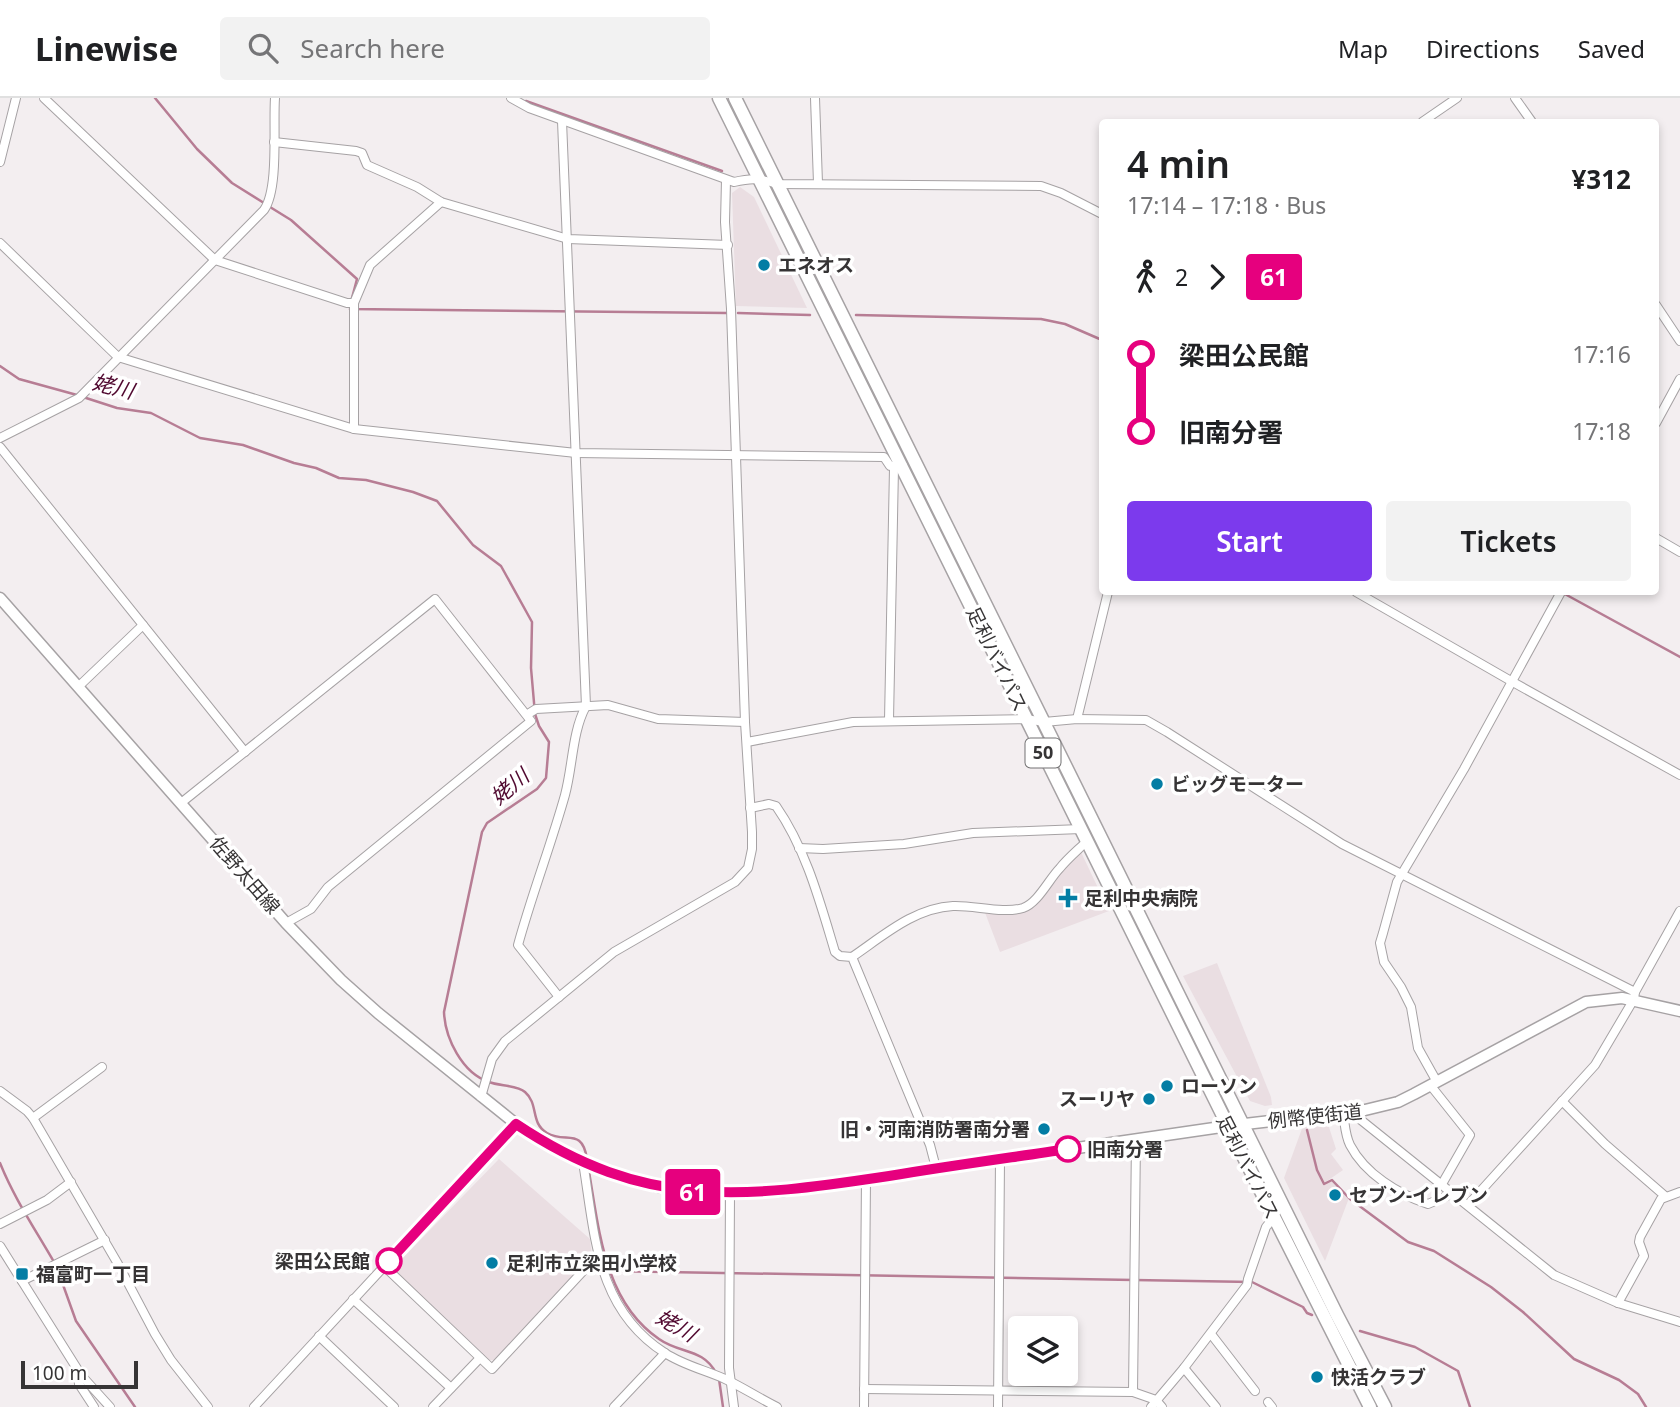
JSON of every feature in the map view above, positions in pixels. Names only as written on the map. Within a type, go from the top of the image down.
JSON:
[{"type":"highway","name":"足利バイパス","points":[[719,98],[898,467],[1087,841],[1366,1406]]},
{"type":"highway","name":"足利バイパス","points":[[735,98],[1385,1407]]},
{"type":"main road","name":"佐野太田線","points":[[0,598],[286,923],[378,1013],[482,1093],[516,1124]]},
{"type":"main road","name":"例幣使街道","points":[[516,1124],[538,1139],[588,1164],[659,1187],[730,1194],[782,1191],[1227,1126],[1347,1113],[1398,1102],[1574,1006],[1610,997],[1635,996],[1680,1012]]},
{"type":"street","points":[[0,162],[16,98]]},
{"type":"street","points":[[44,98],[215,260],[354,303]]},
{"type":"street","points":[[0,438],[79,398],[270,202],[275,98]]},
{"type":"street","points":[[511,98],[562,121],[734,182],[759,178],[777,184],[1041,186],[1099,212]]},
{"type":"street","points":[[815,98],[818,183]]},
{"type":"street","points":[[1426,119],[1457,98]]},
{"type":"street","points":[[1515,98],[1530,119]]},
{"type":"street","points":[[559,997],[518,945],[532,892],[566,791],[575,749],[577,722],[586,706],[562,121]]},
{"type":"street","points":[[274,142],[362,153],[367,165],[417,187],[440,202],[568,239],[728,245]]},
{"type":"street","points":[[482,1093],[499,1047],[614,952],[721,891],[748,868],[752,849],[725,222],[726,180]]},
{"type":"street","points":[[354,429],[354,303],[370,265],[440,202]]},
{"type":"street","points":[[0,243],[118,357],[354,429],[576,453],[884,457],[898,467],[889,720]]},
{"type":"street","points":[[1659,310],[1680,341]]},
{"type":"street","points":[[1659,418],[1680,379]]},
{"type":"street","points":[[0,447],[245,751]]},
{"type":"street","points":[[1659,540],[1680,552]]},
{"type":"street","points":[[1077,719],[1107,595]]},
{"type":"street","points":[[1361,595],[1680,775]]},
{"type":"street","points":[[1442,1184],[1470,1135],[1434,1084],[1418,1048],[1411,1007],[1384,962],[1380,943],[1397,882],[1559,595]]},
{"type":"street","points":[[181,803],[435,599],[531,721],[328,887],[311,909],[286,923]]},
{"type":"street","points":[[78,687],[143,625]]},
{"type":"street","points":[[528,714],[537,709],[608,705],[658,719],[745,722]]},
{"type":"street","points":[[747,742],[853,722],[889,720],[1146,720],[1342,844],[1635,996]]},
{"type":"street","points":[[750,808],[769,804],[776,806],[799,848],[820,902],[835,952],[840,956],[852,957],[915,915],[934,909],[953,906],[1024,908],[1087,841]]},
{"type":"street","points":[[799,848],[904,844],[973,833],[1081,829]]},
{"type":"street","points":[[1468,1205],[1595,1065],[1680,911]]},
{"type":"street","points":[[852,957],[930,1145],[936,1168]]},
{"type":"street","points":[[33,1118],[102,1067]]},
{"type":"street","points":[[0,1091],[18,1103],[33,1118],[155,1334],[171,1360],[208,1407]]},
{"type":"street","points":[[1562,1101],[1605,1144],[1665,1196]]},
{"type":"street","points":[[1347,1113],[1454,1193],[1554,1276],[1618,1303],[1680,1322]]},
{"type":"street","points":[[1347,1113],[1346,1134],[1352,1149],[1384,1182],[1402,1194],[1428,1204],[1454,1193]]},
{"type":"street","points":[[254,1407],[516,1124]]},
{"type":"street","points":[[1133,1392],[1136,1140]]},
{"type":"street","points":[[998,1407],[1000,1159]]},
{"type":"street","points":[[588,1164],[598,1255],[608,1287],[620,1310],[640,1334],[664,1353],[728,1380],[777,1407]]},
{"type":"street","points":[[864,1407],[866,1179]]},
{"type":"street","points":[[0,1224],[47,1200],[71,1182]]},
{"type":"street","points":[[1618,1303],[1644,1256],[1640,1237],[1665,1196],[1680,1192]]},
{"type":"street","points":[[730,1194],[728,1380],[734,1407]]},
{"type":"street","points":[[864,1389],[1133,1392],[1156,1405],[1247,1282],[1266,1227],[1274,1217]]},
{"type":"street","points":[[22,1281],[104,1240]]},
{"type":"street","points":[[0,1245],[81,1375],[110,1407]]},
{"type":"street","points":[[384,1266],[492,1369],[598,1255]]},
{"type":"street","points":[[353,1299],[450,1388]]},
{"type":"street","points":[[1211,1334],[1255,1391]]},
{"type":"street","points":[[319,1336],[394,1407]]},
{"type":"street","points":[[614,1407],[664,1353]]},
{"type":"street","points":[[433,1407],[480,1358]]},
{"type":"street","points":[[1185,1368],[1216,1407]]},
{"type":"street","points":[[81,1375],[78,1376],[79,1384],[94,1407]]},
{"type":"shaded area","points":[[740,187],[754,197],[807,308],[736,306],[732,193]]},
{"type":"shaded area","name":"足利中央病院","points":[[1080,850],[1109,911],[1000,952],[984,910],[1029,904]]},
{"type":"shaded area","points":[[1217,963],[1272,1105],[1265,1106],[1250,1101],[1183,976]]},
{"type":"shaded area","points":[[1327,1121],[1336,1149],[1331,1154],[1343,1170],[1324,1183],[1307,1130],[1316,1170],[1323,1185],[1332,1181],[1349,1198],[1325,1261],[1284,1178],[1304,1123]]},
{"type":"shaded area","name":"足利市立梁田小学校","points":[[499,1159],[590,1239],[592,1257],[496,1360],[486,1360],[392,1269]]},
{"type":"waterway","points":[[155,98],[197,149],[232,183],[264,203]]},
{"type":"waterway","points":[[526,101],[722,171]]},
{"type":"waterway","points":[[270,207],[291,220],[357,279],[352,298]]},
{"type":"waterway","points":[[351,305],[350,309],[727,313]]},
{"type":"waterway","points":[[738,313],[810,315]]},
{"type":"waterway","points":[[856,315],[1041,319],[1065,324],[1099,339]]},
{"type":"waterway","name":"姥川","points":[[0,366],[19,379],[77,395]]},
{"type":"waterway","name":"姥川","points":[[83,397],[117,408],[151,413],[200,438],[243,445],[339,478],[366,480],[437,501],[473,545],[501,566],[532,622],[531,668],[535,714],[549,742],[546,778],[537,789],[487,823],[482,832],[444,1012],[445,1022],[457,1053],[471,1071],[489,1082],[525,1092],[532,1102],[536,1119],[542,1129],[554,1136],[577,1140],[585,1149],[587,1159]]},
{"type":"waterway","points":[[1567,595],[1680,657]]},
{"type":"waterway","points":[[1307,1130],[1317,1170],[1324,1184],[1332,1180],[1350,1199],[1408,1242],[1434,1251],[1491,1287],[1574,1359],[1619,1380],[1638,1394],[1646,1407]]},
{"type":"waterway","points":[[0,1163],[18,1201],[54,1262]]},
{"type":"waterway","name":"姥川","points":[[588,1166],[607,1261],[626,1305],[640,1323],[659,1339],[705,1359],[716,1373]]},
{"type":"waterway","points":[[57,1268],[76,1321],[135,1407]]},
{"type":"waterway","points":[[609,1271],[1252,1282],[1303,1307],[1312,1315]]},
{"type":"waterway","points":[[1360,1331],[1415,1347],[1458,1371],[1470,1407]]},
{"type":"waterway","name":"姥川","points":[[719,1379],[723,1407]]},
{"type":"bus line","name":"61","points":[[389,1261],[516,1124],[562,1152],[622,1177],[659,1187],[706,1193],[753,1194],[782,1191],[1068,1149]]},
{"type":"place","name":"エネオス","points":[[764,265]]},
{"type":"place","name":"ビッグモーター","points":[[1157,784]]},
{"type":"place","name":"足利中央病院","points":[[1068,898]]},
{"type":"place","name":"ローソン","points":[[1167,1086]]},
{"type":"place","name":"スーリヤ","points":[[1149,1099]]},
{"type":"place","name":"旧・河南消防署南分署","points":[[1044,1129]]},
{"type":"place","name":"旧南分署","points":[[1068,1149]]},
{"type":"place","name":"セブン-イレブン","points":[[1335,1195]]},
{"type":"place","name":"梁田公民館","points":[[389,1261]]},
{"type":"place","name":"足利市立梁田小学校","points":[[492,1263]]},
{"type":"place","name":"福富町一丁目","points":[[22,1274]]},
{"type":"place","name":"快活クラブ","points":[[1317,1377]]}]
